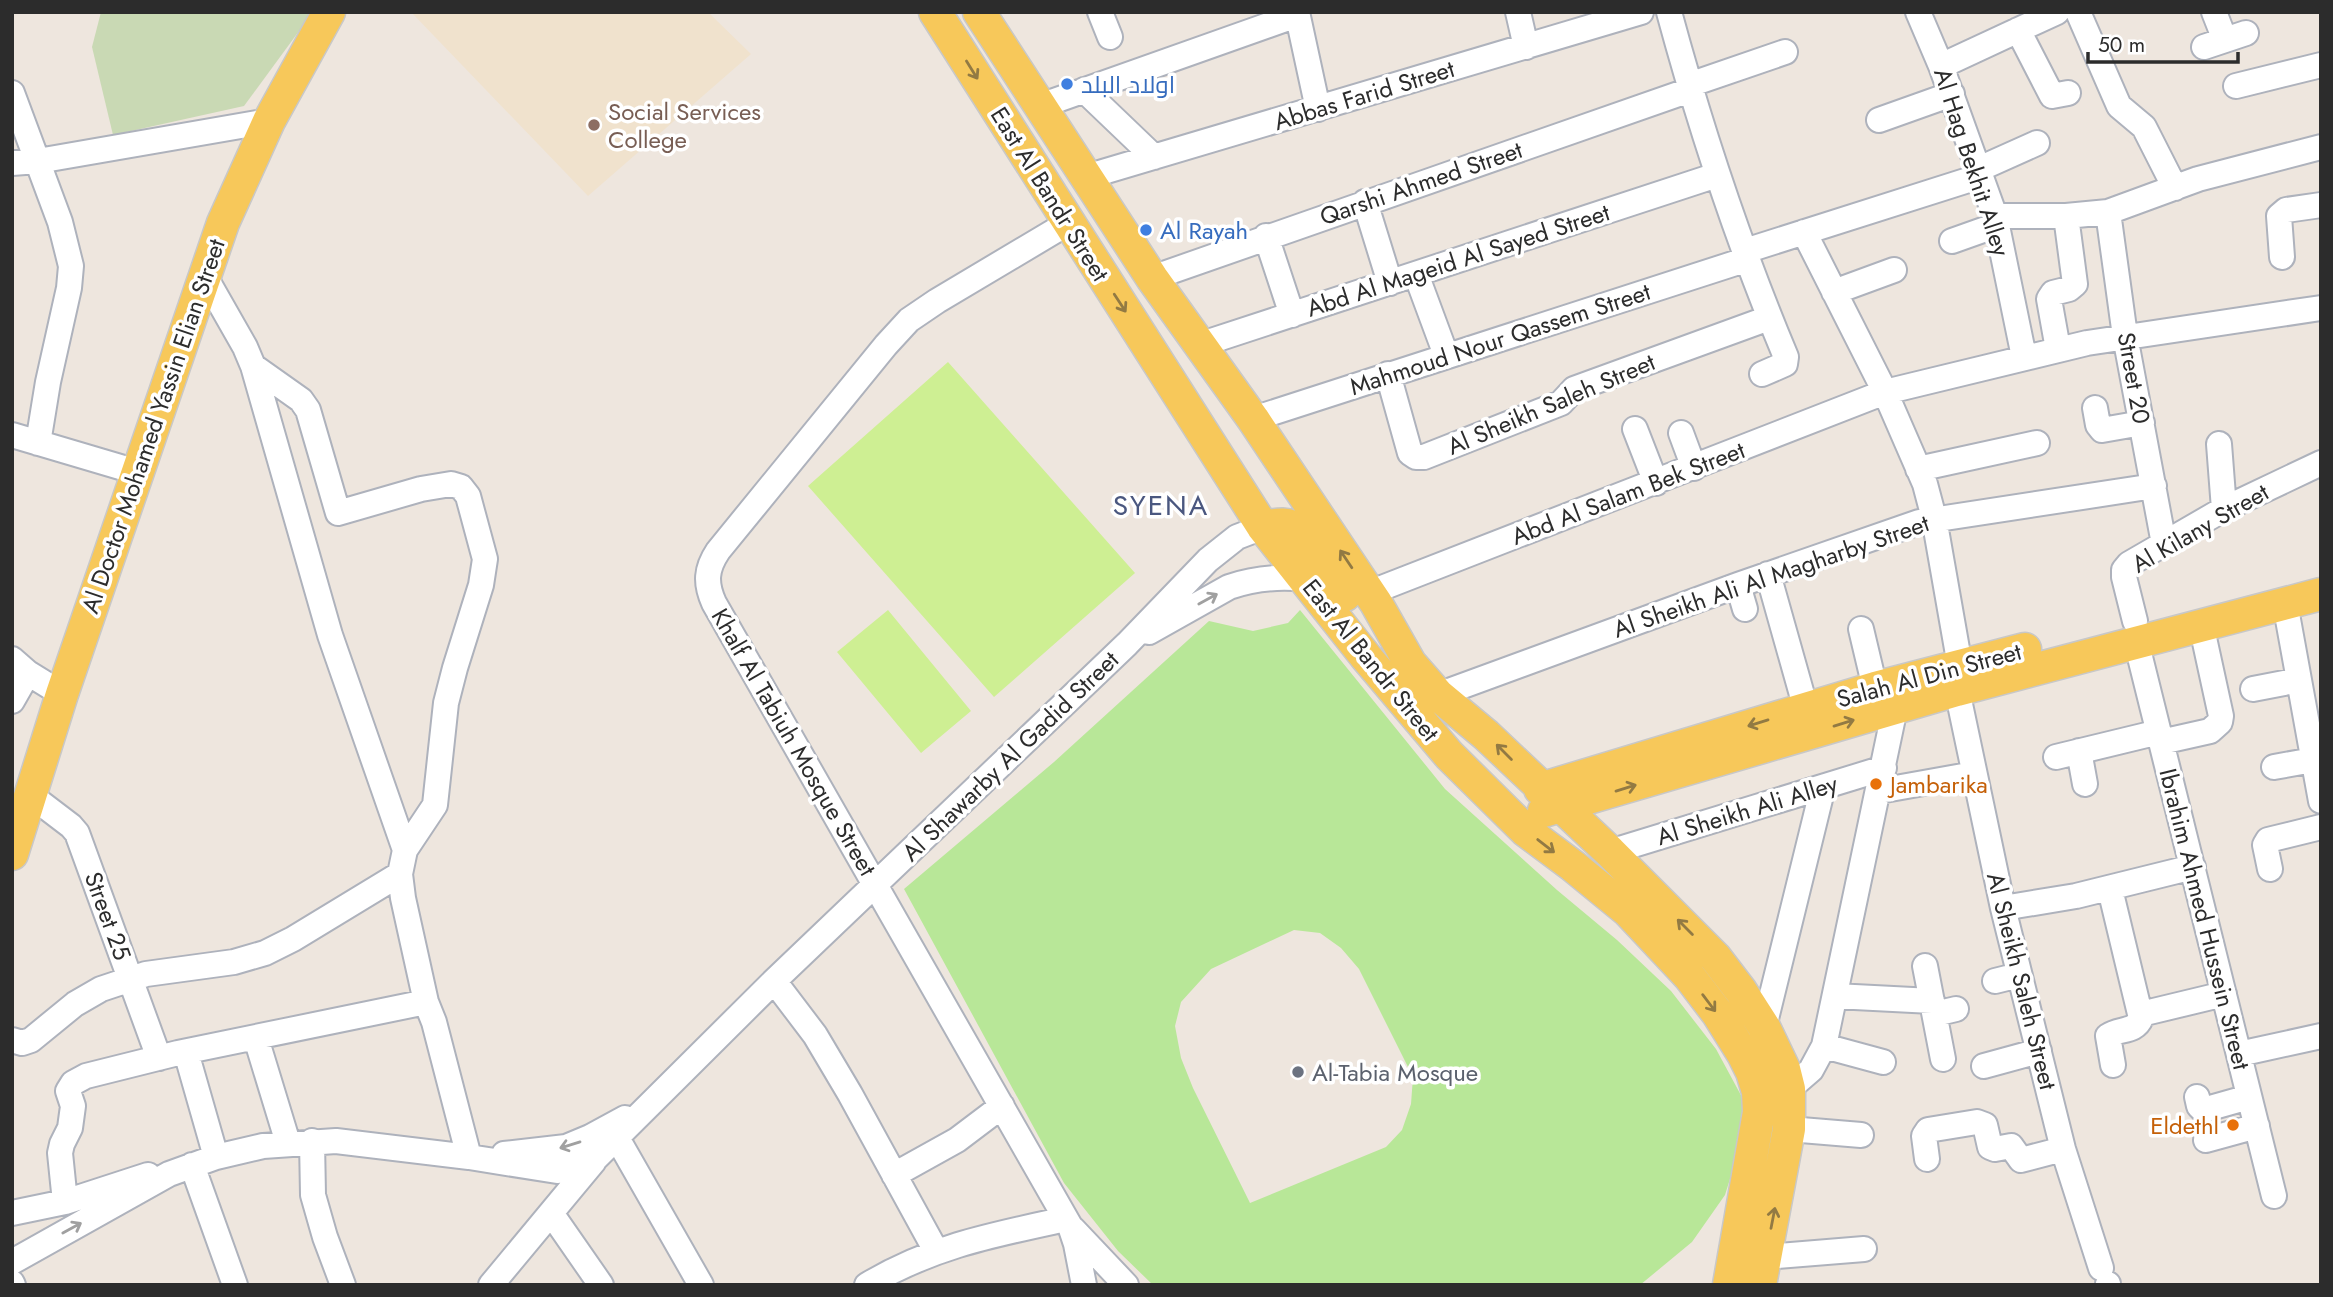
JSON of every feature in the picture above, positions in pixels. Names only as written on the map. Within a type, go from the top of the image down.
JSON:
[{"type":"main road","name":"Al Doctor Mohamed Yassin Elian Street","points":[[12,854],[62,694],[223,223],[269,121],[329,12]]},
{"type":"main road","name":"East Al Bandr Street","points":[[935,12],[1263,527],[1426,729],[1512,818],[1628,911],[1658,941],[1718,1014],[1743,1054],[1758,1092],[1759,1112],[1729,1285]]},
{"type":"main road","name":"East Al Bandr Street","points":[[979,12],[1152,278],[1370,593],[1399,645],[1423,680],[1486,735],[1610,852],[1715,957],[1764,1027],[1784,1069],[1789,1089],[1789,1129],[1762,1271]]},
{"type":"main road","points":[[1227,470],[1237,471],[1253,460],[1257,450],[1252,419]]},
{"type":"main road","points":[[1263,527],[1280,523],[1301,531],[1364,622],[1399,645]]},
{"type":"main road","name":"Salah Al Din Street","points":[[1550,798],[1885,698],[2136,631],[2321,572]]},
{"type":"main road","name":"Salah Al Din Street","points":[[2136,631],[2201,624],[2321,594]]},
{"type":"main road","name":"Salah Al Din Street","points":[[1550,798],[1806,709],[1885,698]]},
{"type":"main road","points":[[1426,729],[1444,735],[1460,745],[1520,805],[1535,811],[1550,798]]},
{"type":"street","points":[[1100,12],[1110,37]]},
{"type":"street","points":[[1518,12],[1526,47]]},
{"type":"street","name":"Abbas Farid Street","points":[[1086,177],[1641,12]]},
{"type":"street","points":[[1669,12],[1717,175],[1786,361],[1782,366],[1762,374]]},
{"type":"street","name":"Al Hag Bekhit Alley","points":[[1918,12],[1952,94],[1996,221],[2024,357]]},
{"type":"street","points":[[1941,66],[2057,12]]},
{"type":"street","points":[[2078,12],[2119,106],[2144,127],[2175,188]]},
{"type":"street","points":[[2214,12],[2225,40]]},
{"type":"street","points":[[1040,106],[1240,23],[1297,14],[1318,109]]},
{"type":"street","points":[[2018,30],[2052,96],[2068,93]]},
{"type":"street","name":"Qarshi Ahmed Street","points":[[1152,278],[1785,52]]},
{"type":"street","points":[[2236,86],[2321,65]]},
{"type":"street","points":[[1084,89],[1154,157]]},
{"type":"street","points":[[12,93],[63,232],[71,266],[48,382],[20,443],[137,472]]},
{"type":"street","points":[[1879,120],[1952,94]]},
{"type":"street","points":[[12,163],[38,161],[269,121]]},
{"type":"street","name":"Mahmoud Nour Qassem Street","points":[[1252,419],[1746,255],[1804,232],[1980,172],[2037,143]]},
{"type":"street","points":[[1952,241],[1996,221],[2108,212],[2199,179],[2321,147]]},
{"type":"street","name":"Abd Al Mageid Al Sayed Street","points":[[1199,345],[1717,175]]},
{"type":"street","points":[[1365,202],[1390,282]]},
{"type":"street","points":[[2282,257],[2279,216],[2286,210],[2321,205]]},
{"type":"street","name":"Street 20","points":[[2108,212],[2125,336],[2164,544]]},
{"type":"street","points":[[2058,349],[2049,299],[2053,293],[2069,289],[2075,284],[2066,216]]},
{"type":"street","name":"Khalf Al Tabiuh Mosque Street","points":[[1068,223],[909,320],[718,551],[710,562],[707,576],[708,590],[714,603],[1068,1222],[1076,1244],[1084,1285]]},
{"type":"street","name":"Al Sheikh Saleh Street","points":[[1804,232],[1885,392],[1918,469],[1934,518],[1974,774],[2003,908],[2063,1149],[2106,1279]]},
{"type":"street","points":[[1266,236],[1292,314]]},
{"type":"street","points":[[1834,292],[1894,270]]},
{"type":"street","points":[[1416,274],[1446,355]]},
{"type":"street","points":[[204,275],[253,366],[330,635],[402,862],[403,898],[426,1002],[469,1157]]},
{"type":"street","name":"Abd Al Salam Bek Street","points":[[1370,593],[1885,392],[2058,349],[2125,336],[2321,308]]},
{"type":"street","name":"Al Sheikh Saleh Street","points":[[1388,374],[1410,453],[1416,457],[1424,457],[1561,403],[1574,389],[1769,318]]},
{"type":"street","points":[[253,366],[301,400],[308,410],[338,513]]},
{"type":"street","points":[[2095,408],[2098,425],[2102,430],[2142,423]]},
{"type":"street","points":[[1635,429],[1657,483]]},
{"type":"street","points":[[1681,433],[1694,468]]},
{"type":"street","points":[[1918,469],[2037,443]]},
{"type":"street","points":[[2219,444],[2224,509]]},
{"type":"street","name":"Al Kilany Street","points":[[2136,631],[2124,577],[2124,570],[2129,564],[2224,509],[2321,463]]},
{"type":"street","points":[[12,1040],[22,1043],[31,1040],[75,1004],[101,989],[130,978],[234,962],[265,953],[293,939],[402,862],[435,805],[446,703],[454,668],[481,585],[485,559],[468,496],[461,487],[451,484],[421,489],[299,525]]},
{"type":"street","name":"Al Sheikh Ali Al Magharby Street","points":[[1438,695],[1768,574],[1934,518],[2154,486]]},
{"type":"street","name":"Al Shawarby Al Gadid Street","points":[[12,1262],[181,1170],[216,1157],[300,1142],[337,1142],[469,1157],[557,1171],[584,1165],[617,1138],[774,981],[1127,644],[1217,551],[1237,537],[1263,527]]},
{"type":"street","points":[[1768,574],[1806,709]]},
{"type":"street","name":"Al Shawarby Al Gadid Street","points":[[1127,644],[1229,587],[1271,577],[1305,579]]},
{"type":"street","points":[[1738,585],[1745,609]]},
{"type":"street","points":[[2285,603],[2321,801]]},
{"type":"street","points":[[2085,783],[2067,754],[2210,731],[2220,722],[2221,716],[2201,624]]},
{"type":"street","points":[[1789,1089],[1811,1070],[1824,1046],[1881,780],[1885,698],[1861,629]]},
{"type":"street","name":"Ibrahim Ahmed Hussein Street","points":[[2136,631],[2274,1196]]},
{"type":"street","points":[[12,701],[20,666],[62,694]]},
{"type":"street","points":[[2253,689],[2299,680]]},
{"type":"street","points":[[2274,767],[2313,760]]},
{"type":"street","name":"Al Sheikh Ali Alley","points":[[1610,852],[1823,787],[1974,774]]},
{"type":"street","points":[[1764,1027],[1823,787]]},
{"type":"street","name":"Street 25","points":[[29,794],[77,833],[159,1058]]},
{"type":"street","points":[[2270,869],[2265,845],[2268,840],[2321,827]]},
{"type":"street","points":[[2003,908],[2110,889],[2193,867]]},
{"type":"street","points":[[2110,889],[2141,1014],[2137,1026],[2112,1033],[2108,1037],[2113,1065]]},
{"type":"street","points":[[1925,966],[1941,1008],[1943,1059]]},
{"type":"street","points":[[1995,981],[2019,975]]},
{"type":"street","points":[[774,981],[815,1035],[936,1251]]},
{"type":"street","points":[[2141,1014],[2224,994]]},
{"type":"street","points":[[1835,996],[1941,1008]]},
{"type":"street","points":[[65,1202],[60,1153],[61,1144],[70,1128],[73,1106],[68,1091],[73,1083],[86,1076],[159,1058],[426,1002]]},
{"type":"street","points":[[2239,1054],[2321,1035]]},
{"type":"street","points":[[256,1038],[300,1142],[325,1237],[343,1285]]},
{"type":"street","points":[[1824,1046],[1883,1062]]},
{"type":"street","points":[[1984,1066],[2039,1051]]},
{"type":"street","points":[[186,1052],[216,1157]]},
{"type":"street","points":[[2197,1097],[2203,1110],[2249,1097]]},
{"type":"street","name":"Al Shawarby Al Gadid Street","points":[[469,1157],[566,1147],[590,1138],[652,1102]]},
{"type":"street","points":[[894,1175],[957,1140],[1002,1106]]},
{"type":"street","points":[[1927,1158],[1924,1136],[1928,1130],[1977,1122],[1985,1125],[1990,1147],[1995,1149],[2011,1146],[2021,1160],[2063,1149]]},
{"type":"street","points":[[2206,1140],[2257,1126]]},
{"type":"street","points":[[1789,1129],[1861,1135]]},
{"type":"street","points":[[617,1138],[701,1285]]},
{"type":"street","points":[[489,1282],[597,1157]]},
{"type":"street","points":[[181,1170],[235,1285]]},
{"type":"street","name":"Al Shawarby Al Gadid Street","points":[[12,1213],[65,1202],[133,1178],[181,1170]]},
{"type":"street","points":[[551,1213],[601,1285]]},
{"type":"street","points":[[867,1285],[936,1251],[976,1239],[1068,1222],[1126,1285]]},
{"type":"street","points":[[1762,1271],[1864,1249]]},
{"type":"shaded area","name":"Social Services College","points":[[411,12],[708,12],[751,54],[588,196]]},
{"type":"green space","points":[[101,12],[313,12],[244,106],[113,135],[92,47]]},
{"type":"green space","points":[[948,362],[1135,573],[994,697],[808,486]]},
{"type":"green space","points":[[888,610],[971,711],[921,753],[837,652]]},
{"type":"green space","points":[[1300,610],[1445,789],[1671,991],[1716,1049],[1743,1099],[1742,1140],[1725,1195],[1692,1242],[1640,1285],[1153,1285],[1118,1251],[1064,1183],[904,889],[1054,762],[1209,621],[1253,631],[1288,623]],"holes":[[[1294,930],[1320,933],[1341,948],[1359,969],[1413,1077],[1411,1104],[1402,1130],[1386,1147],[1250,1203],[1181,1058],[1175,1026],[1181,1002],[1211,969]]]},
{"type":"place","name":"اولاد البلد","points":[[1067,84]]},
{"type":"place","name":"Social Services College","points":[[594,125]]},
{"type":"place","name":"Al Rayah","points":[[1146,230]]},
{"type":"place","name":"Jambarika","points":[[1876,784]]},
{"type":"place","name":"Al-Tabia Mosque","points":[[1298,1072]]},
{"type":"place","name":"Eldethl","points":[[2233,1125]]},
{"type":"district","name":"SYENA","points":[[1161,505]]}]
